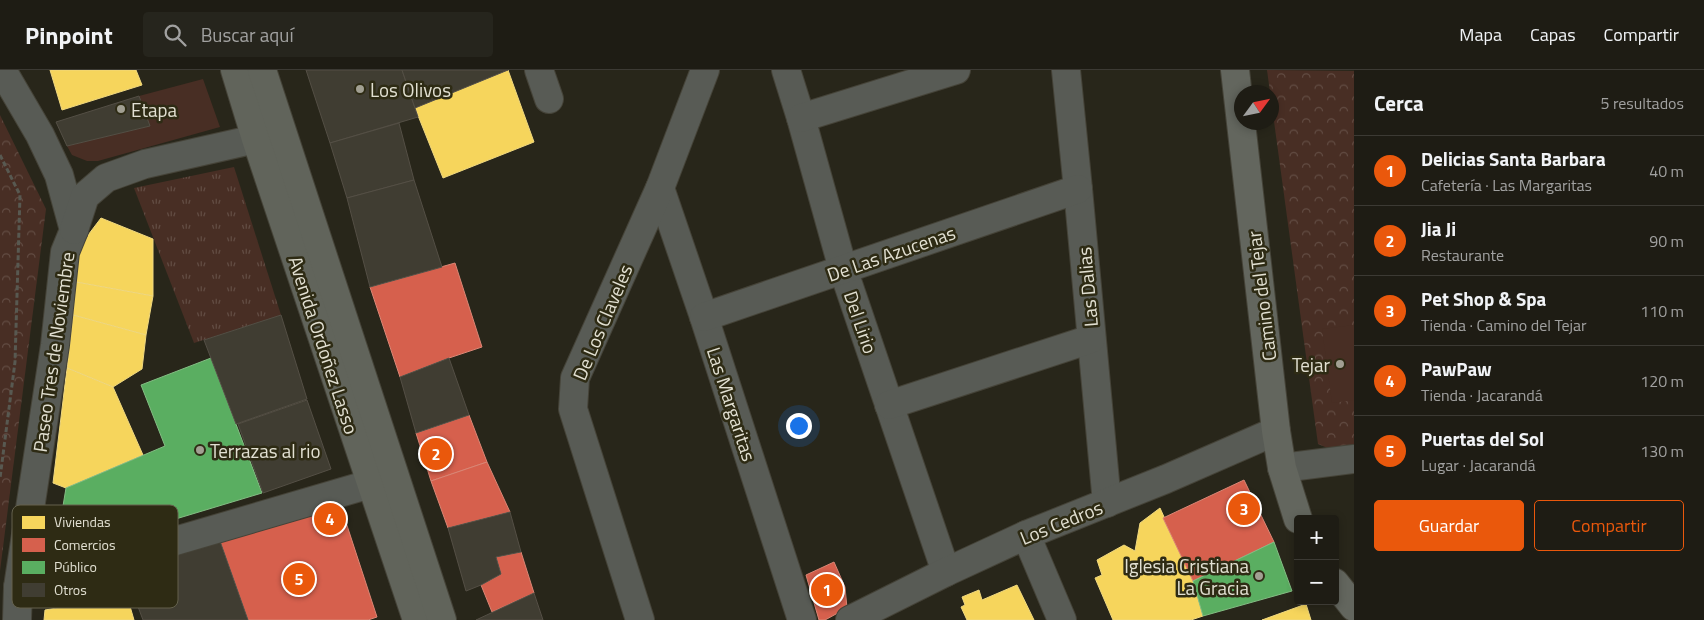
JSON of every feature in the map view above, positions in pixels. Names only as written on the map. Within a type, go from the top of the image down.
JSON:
[{"type":"main road","name":"Avenida Ordoñez Lasso","points":[[235,70],[370,484],[417,620]]},
{"type":"main road","name":"Avenida Ordoñez Lasso","points":[[262,70],[442,620]]},
{"type":"street","name":"Paseo Tres de Noviembre","points":[[2,70],[40,135],[59,175],[74,230],[65,252],[54,345],[30,505]]},
{"type":"street","points":[[539,70],[549,99]]},
{"type":"street","name":"Del Lirio","points":[[785,70],[801,118],[843,269],[946,572]]},
{"type":"street","points":[[801,118],[956,70]]},
{"type":"street","name":"Las Dalias","points":[[1066,70],[1108,503]]},
{"type":"street","name":"Camino del Tejar","points":[[1235,70],[1276,430],[1282,468],[1297,515]]},
{"type":"street","name":"De Los Claveles","points":[[640,620],[573,409],[575,378],[660,188],[706,75]]},
{"type":"street","points":[[74,230],[85,196],[106,178],[145,164],[256,139]]},
{"type":"street","name":"Las Margaritas","points":[[660,188],[704,317],[802,620]]},
{"type":"street","name":"De Las Azucenas","points":[[704,317],[1078,189]]},
{"type":"street","points":[[890,405],[1092,339]]},
{"type":"street","name":"Los Cedros","points":[[850,620],[1026,535],[1108,503],[1276,430]]},
{"type":"street","points":[[1282,468],[1354,459]]},
{"type":"street","points":[[178,540],[370,484]]},
{"type":"street","points":[[1026,535],[1062,620]]},
{"type":"street","points":[[1339,588],[1354,607]]},
{"type":"path","points":[[0,155],[20,195],[15,362],[0,478]]},
{"type":"green space","name":"Tejar","points":[[1267,70],[1354,71],[1354,450],[1337,452],[1318,444],[1275,130],[1279,130],[1279,85],[1269,85]]},
{"type":"green space","points":[[203,79],[220,127],[98,161],[87,161],[72,155],[67,146],[150,126],[139,96]]},
{"type":"green space","points":[[0,115],[46,209],[0,571]]},
{"type":"green space","points":[[234,167],[281,315],[194,343],[134,188]]},
{"type":"green space","name":"Tejar","points":[[1354,325],[1354,400],[1332,403],[1322,329]]},
{"type":"building: Viviendas","points":[[50,70],[136,70],[142,85],[62,110]]},
{"type":"building: Viviendas","points":[[508,70],[534,142],[443,178],[415,108]]},
{"type":"building: Viviendas","points":[[101,218],[153,239],[153,296],[76,282],[79,247]]},
{"type":"building: Viviendas","points":[[76,282],[153,296],[146,335],[73,315]]},
{"type":"building: Viviendas","points":[[73,315],[146,335],[142,369],[113,387],[67,368]]},
{"type":"building: Viviendas","points":[[67,368],[113,387],[143,455],[66,488],[53,483]]},
{"type":"building: Viviendas","points":[[1160,508],[1193,581],[1203,616],[1191,620],[1113,620],[1095,578],[1102,575],[1097,560],[1124,545],[1135,551],[1140,523]]},
{"type":"building: Viviendas","points":[[1017,585],[1034,620],[967,620],[961,607],[965,605],[962,597],[979,590],[982,600]]},
{"type":"building: Viviendas","points":[[1306,605],[1311,620],[1262,620]]},
{"type":"building: Viviendas","points":[[57,608],[130,608],[134,620],[44,620],[45,610]]},
{"type":"building: Comercios","points":[[455,263],[482,347],[400,377],[370,287]]},
{"type":"building: Comercios","points":[[469,415],[487,462],[431,481],[416,433]]},
{"type":"building: Comercios","points":[[487,462],[510,512],[448,528],[431,481]]},
{"type":"building: Comercios","points":[[1244,480],[1274,542],[1193,581],[1163,518]]},
{"type":"building: Comercios","points":[[339,501],[377,617],[368,620],[248,620],[220,541]]},
{"type":"building: Comercios","points":[[521,552],[534,593],[492,612],[481,585],[501,574],[496,557]]},
{"type":"building: Comercios","points":[[834,562],[845,587],[847,608],[825,620],[819,620],[806,575]]},
{"type":"building: Público","name":"Terrazas al rio","points":[[211,358],[262,493],[178,518],[178,505],[63,505],[66,488],[165,446],[141,385]]},
{"type":"building: Público","points":[[1274,542],[1292,591],[1203,616],[1193,581]]},
{"type":"building: Otros","name":"Los Olivos","points":[[306,70],[402,70],[418,117],[330,143]]},
{"type":"building: Otros","points":[[402,70],[508,70],[415,108]]},
{"type":"building: Otros","name":"Etapa","points":[[139,96],[150,126],[67,146],[56,122]]},
{"type":"building: Otros","points":[[399,123],[414,180],[347,198],[330,143]]},
{"type":"building: Otros","points":[[414,180],[442,267],[370,287],[347,198]]},
{"type":"building: Otros","points":[[281,315],[307,399],[236,424],[204,340]]},
{"type":"building: Otros","points":[[449,358],[469,415],[416,433],[400,377]]},
{"type":"building: Otros","points":[[307,400],[331,469],[263,493],[238,424]]},
{"type":"building: Otros","points":[[510,512],[521,552],[496,557],[501,574],[466,591],[448,528]]},
{"type":"building: Otros","points":[[220,541],[248,620],[143,620],[138,608],[178,608],[178,555]]},
{"type":"building: Otros","points":[[534,593],[543,620],[476,620]]},
{"type":"place","name":"Los Olivos","points":[[360,89]]},
{"type":"place","name":"Etapa","points":[[121,109]]},
{"type":"place","name":"Tejar","points":[[1340,364]]},
{"type":"place","name":"Terrazas al rio","points":[[200,450]]},
{"type":"place","name":"Jia Ji","points":[[436,454]]},
{"type":"place","name":"Pet Shop & Spa","points":[[1244,509]]},
{"type":"place","name":"PawPaw","points":[[330,519]]},
{"type":"place","name":"Iglesia Cristiana La Gracia","points":[[1259,576]]},
{"type":"place","name":"Puertas del Sol","points":[[299,579]]},
{"type":"place","name":"Delicias Santa Barbara","points":[[827,590]]}]
